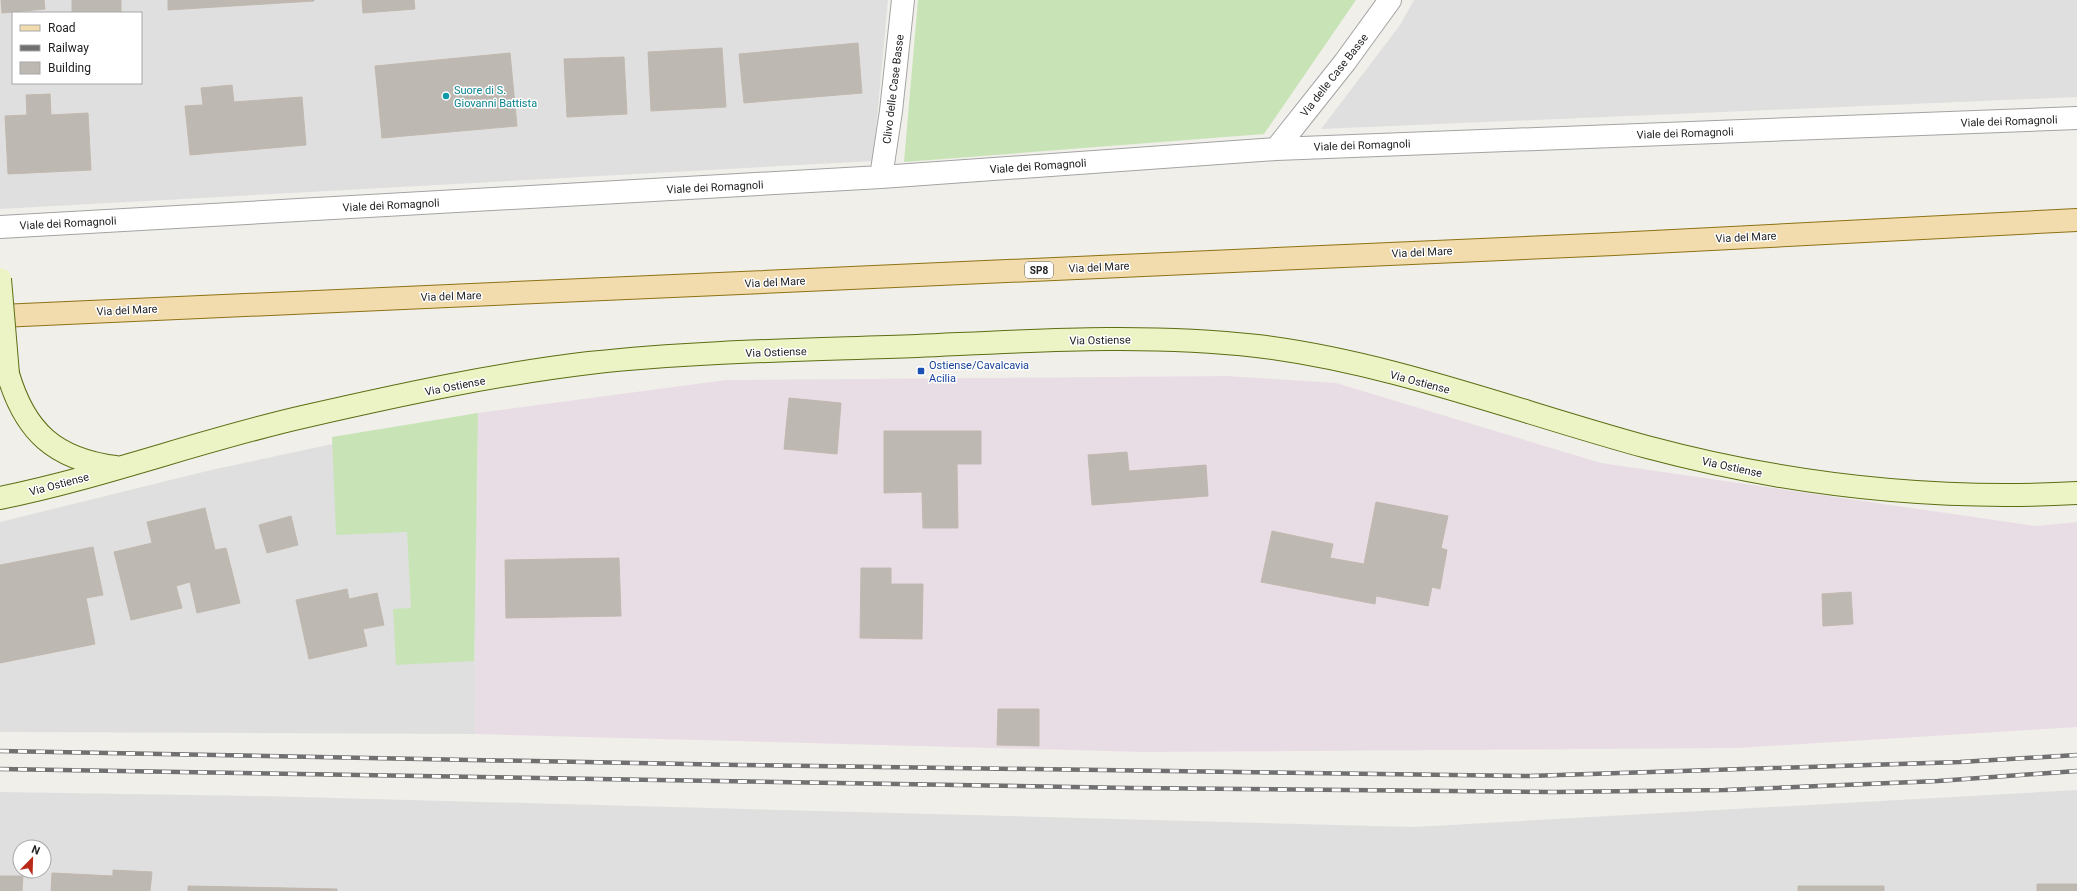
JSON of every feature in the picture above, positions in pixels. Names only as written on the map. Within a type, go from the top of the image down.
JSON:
[{"type":"main road","name":"Via del Mare","points":[[0,316],[1614,244],[2077,220]]},
{"type":"main road","name":"Via Ostiense","points":[[0,279],[8,374],[23,412],[44,440],[71,456],[94,463],[118,467]]},
{"type":"main road","name":"Via Ostiense","points":[[0,498],[50,487],[225,436],[306,416],[514,374],[591,363],[718,354],[929,345],[1154,340],[1259,346],[1337,360],[1420,381],[1684,457],[1812,482],[1877,490],[1949,495],[2077,493]]},
{"type":"main road","name":"Via Ostiense","points":[[0,394],[8,374]]},
{"type":"street","name":"Clivo delle Case Basse","points":[[881,177],[891,111],[903,0]]},
{"type":"street","name":"Via delle Case Basse","points":[[1276,148],[1345,62],[1390,0]]},
{"type":"street","name":"Viale dei Romagnoli","points":[[0,227],[881,177],[1276,148],[2077,118]]},
{"type":"shaded area","points":[[0,0],[888,0],[873,161],[0,209]]},
{"type":"shaded area","points":[[1414,0],[2077,0],[2077,97],[1321,129],[1400,25]]},
{"type":"shaded area","points":[[1227,376],[1336,383],[1601,463],[2036,526],[2077,522],[2077,727],[1737,748],[1142,752],[475,734],[478,413],[726,380]]},
{"type":"shaded area","points":[[478,413],[475,734],[0,732],[0,522],[211,470]]},
{"type":"shaded area","points":[[2077,790],[2077,891],[0,891],[0,792],[262,796],[1414,827]]},
{"type":"green space","points":[[918,0],[1356,0],[1264,134],[904,162]]},
{"type":"green space","points":[[478,413],[474,661],[396,665],[393,609],[411,608],[407,532],[336,535],[332,437]]},
{"type":"building","points":[[1,0],[44,0],[45,9],[2,13]]},
{"type":"building","points":[[72,0],[121,0],[121,12],[72,12]]},
{"type":"building","points":[[168,0],[314,0],[314,1],[168,10]]},
{"type":"building","points":[[362,0],[414,0],[415,9],[363,13]]},
{"type":"building","points":[[858,43],[862,93],[744,103],[739,54]]},
{"type":"building","points":[[722,48],[726,107],[651,111],[648,52]]},
{"type":"building","name":"Suore di S. Giovanni Battista","points":[[510,53],[517,126],[382,138],[375,66]]},
{"type":"building","points":[[624,57],[627,114],[567,117],[564,59]]},
{"type":"building","points":[[232,85],[234,102],[302,97],[306,145],[190,155],[185,106],[203,105],[201,88]]},
{"type":"building","points":[[50,94],[51,115],[88,113],[91,170],[8,174],[5,116],[27,115],[26,95]]},
{"type":"building","points":[[789,398],[841,403],[837,454],[784,449]]},
{"type":"building","points":[[884,431],[981,431],[981,464],[957,464],[958,528],[923,528],[922,492],[884,493]]},
{"type":"building","points":[[1127,452],[1129,471],[1206,465],[1208,496],[1092,505],[1088,455]]},
{"type":"building","points":[[1376,502],[1448,516],[1441,548],[1447,550],[1440,589],[1432,587],[1428,606],[1376,596],[1375,604],[1261,582],[1272,531],[1333,544],[1330,558],[1364,564]]},
{"type":"building","points":[[205,508],[215,550],[226,548],[240,603],[197,613],[190,582],[176,586],[182,608],[131,620],[114,552],[152,543],[147,522]]},
{"type":"building","points":[[291,516],[298,545],[267,553],[259,525]]},
{"type":"building","points":[[93,547],[103,595],[86,598],[95,644],[0,663],[0,565]]},
{"type":"building","points":[[619,558],[621,616],[506,618],[505,560]]},
{"type":"building","points":[[861,568],[891,568],[891,584],[923,584],[922,639],[860,638]]},
{"type":"building","points":[[347,589],[349,599],[377,593],[384,625],[363,629],[367,646],[309,659],[296,600]]},
{"type":"building","points":[[1851,592],[1853,624],[1823,626],[1822,594]]},
{"type":"building","points":[[998,709],[1039,709],[1039,746],[997,745]]},
{"type":"building","points":[[113,870],[152,872],[150,891],[51,891],[52,873],[113,876]]},
{"type":"building","points":[[0,876],[12,876],[12,879],[23,879],[22,891],[0,891]]},
{"type":"building","points":[[2037,884],[2077,884],[2077,891],[2037,891]]},
{"type":"building","points":[[188,886],[337,889],[337,891],[188,891]]},
{"type":"building","points":[[1798,886],[1884,886],[1884,891],[1798,891]]},
{"type":"railway","points":[[0,751],[739,765],[1529,776],[1960,762],[2077,755]]},
{"type":"railway","points":[[0,769],[1130,788],[1554,792],[1725,790],[1938,781],[2077,771]]},
{"type":"place","name":"Suore di S. Giovanni Battista","points":[[446,96]]},
{"type":"place","name":"Ostiense/Cavalcavia Acilia","points":[[921,371]]}]
